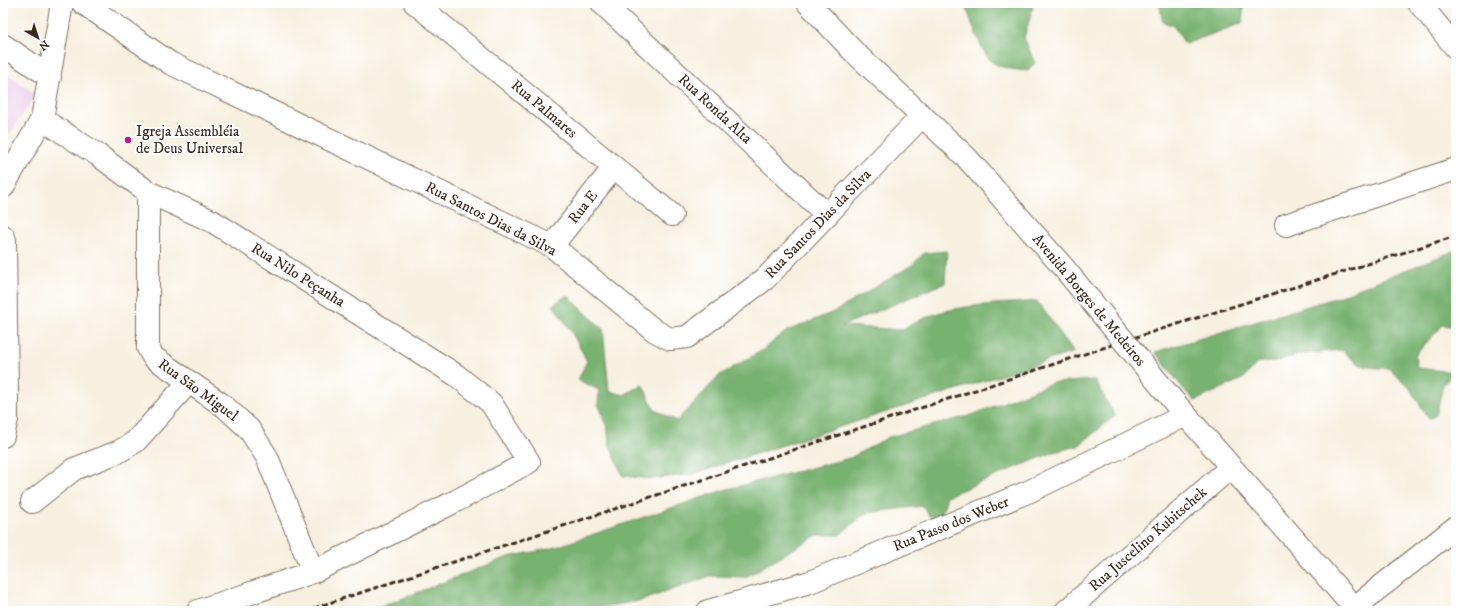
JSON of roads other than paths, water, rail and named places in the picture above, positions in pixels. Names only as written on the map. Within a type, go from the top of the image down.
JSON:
[{"type":"street","points":[[3,187],[42,119],[62,3]]},
{"type":"street","name":"Rua Santos Dias da Silva","points":[[83,3],[170,63],[552,246],[655,331],[670,339],[687,338],[765,279],[922,116]]},
{"type":"street","name":"Rua Palmares","points":[[415,3],[672,215]]},
{"type":"street","name":"Rua Ronda Alta","points":[[602,3],[827,215]]},
{"type":"street","name":"Avenida Borges de Medeiros","points":[[808,3],[853,51],[966,156],[1063,267],[1181,409],[1354,610]]},
{"type":"street","points":[[1419,3],[1456,48]]},
{"type":"street","points":[[3,45],[50,77]]},
{"type":"street","name":"Rua Nilo Peçanha","points":[[42,119],[98,154],[148,192],[212,221],[456,375],[491,403],[529,462],[456,501],[313,572]]},
{"type":"street","name":"Rua E","points":[[552,246],[614,167]]},
{"type":"street","points":[[1286,225],[1456,169]]},
{"type":"street","name":"Rua São Miguel","points":[[148,192],[148,348],[153,357],[224,406],[250,429],[268,457],[313,572]]},
{"type":"street","points":[[3,236],[5,240],[7,395],[7,420],[3,436]]},
{"type":"street","points":[[32,502],[74,469],[118,452],[135,442],[190,382]]},
{"type":"street","name":"Rua Passo dos Weber","points":[[708,611],[810,582],[1030,491],[1181,409]]},
{"type":"street","name":"Rua Juscelino Kubitschek","points":[[1066,611],[1231,467]]},
{"type":"street","points":[[1354,610],[1456,527]]},
{"type":"street","points":[[198,611],[313,572]]},
{"type":"railway","points":[[305,611],[1124,341],[1456,236]]},
{"type":"place","name":"Igreja Assembléia de Deus Universal","points":[[128,140]]}]
